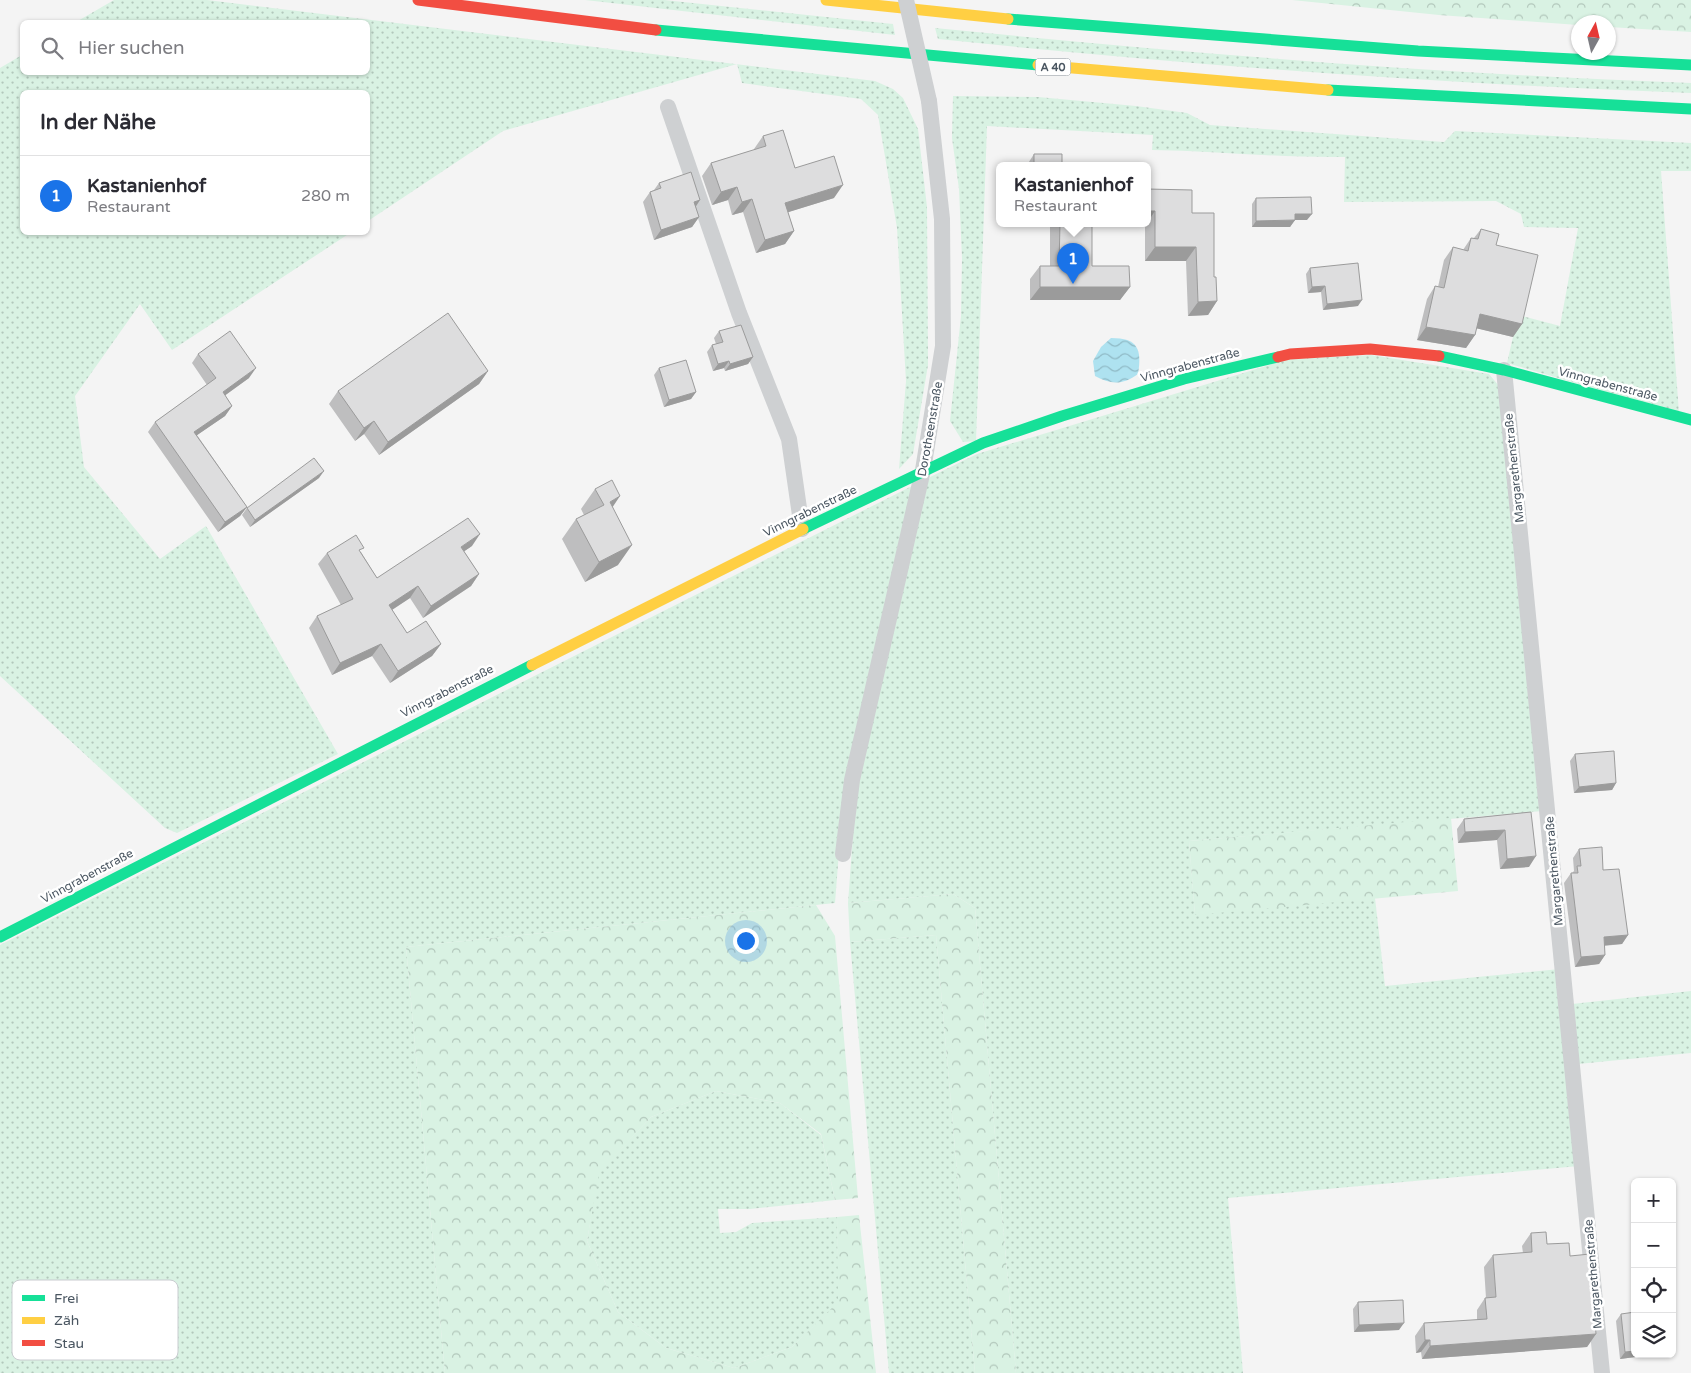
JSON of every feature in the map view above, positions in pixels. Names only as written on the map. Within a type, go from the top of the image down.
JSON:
[{"type":"main road","name":"A 40","points":[[418,0],[652,30],[1284,88],[1691,109]]},
{"type":"main road","points":[[826,0],[1085,26],[1418,51],[1691,65]]},
{"type":"main road","name":"Vinngrabenstraße","points":[[0,937],[394,734],[802,529],[983,443],[1062,416],[1184,379],[1290,354],[1370,349],[1440,356],[1504,370],[1691,420]]},
{"type":"street","name":"Dorotheenstraße","points":[[843,854],[852,780],[923,470],[943,346],[942,219],[929,101],[906,0]]},
{"type":"street","points":[[668,107],[739,313],[789,439],[802,529]]},
{"type":"street","name":"Margarethenstraße","points":[[1504,370],[1602,1373]]},
{"type":"green space","points":[[114,0],[207,0],[736,64],[503,131],[370,220],[370,90],[20,90],[20,235],[347,235],[172,350],[140,304],[75,396],[84,467],[160,559],[206,526],[338,754],[177,833],[165,828],[0,676],[0,68],[20,56],[20,75],[370,75],[370,20],[79,20]]},
{"type":"green space","points":[[585,0],[664,0],[893,24],[895,35]]},
{"type":"green space","points":[[1292,0],[1691,0],[1691,32],[1616,27],[1616,15],[1571,15],[1571,24],[1439,15]]},
{"type":"green space","points":[[935,28],[1313,62],[1691,83],[1691,93],[1408,79],[1126,57],[938,39]]},
{"type":"green space","points":[[737,64],[875,81],[893,89],[903,98],[918,129],[927,207],[928,365],[913,454],[899,469],[906,381],[897,228],[878,115],[861,99],[742,83]]},
{"type":"green space","points":[[953,96],[1038,97],[1136,106],[1187,113],[1210,125],[1444,142],[1455,131],[1691,143],[1691,171],[1661,171],[1679,413],[1507,363],[1518,315],[1560,326],[1578,228],[1524,227],[1521,214],[1496,201],[1344,202],[1345,157],[1152,150],[1153,135],[987,126],[976,441],[963,442],[950,421],[961,316],[962,258],[959,189],[952,138]]},
{"type":"green space","points":[[1371,355],[1489,374],[1499,386],[1543,811],[1189,841],[1195,914],[1375,898],[1385,986],[1560,969],[1579,1166],[1228,1198],[1243,1373],[1016,1373],[975,908],[953,894],[848,903],[857,780],[925,488],[930,477],[977,454],[1289,359]]},
{"type":"green space","points":[[912,486],[841,826],[835,903],[406,947],[445,1373],[0,1373],[0,945]]},
{"type":"green space","points":[[1451,818],[1458,891],[1195,915],[1189,841]]},
{"type":"green space","points":[[953,894],[975,908],[1016,1373],[975,1373],[936,935],[850,942],[848,903]]},
{"type":"green space","points":[[816,905],[835,936],[858,1198],[835,1200],[821,1134],[780,1103],[716,1091],[651,1117],[599,1173],[587,1241],[618,1312],[666,1348],[734,1368],[792,1347],[838,1302],[837,1217],[859,1215],[876,1373],[445,1373],[406,947]]},
{"type":"green space","points":[[936,935],[975,1373],[889,1373],[850,942]]},
{"type":"green space","points":[[1691,991],[1691,1053],[1578,1064],[1572,1004]]},
{"type":"green space","points":[[716,1091],[780,1103],[821,1135],[835,1200],[750,1209],[718,1209],[720,1233],[736,1232],[752,1223],[837,1217],[839,1302],[792,1347],[734,1368],[666,1348],[618,1312],[587,1241],[598,1173],[651,1117]]},
{"type":"water","points":[[1111,338],[1127,340],[1136,347],[1139,365],[1138,374],[1133,378],[1122,382],[1112,382],[1095,376],[1093,361],[1101,347]]},
{"type":"building","points":[[783,130],[795,168],[834,156],[843,185],[785,203],[794,231],[765,240],[752,199],[742,202],[737,187],[721,192],[711,163],[766,146],[763,136]]},
{"type":"building","points":[[1034,154],[1062,154],[1062,162],[1034,162]]},
{"type":"building","points":[[691,172],[700,200],[694,202],[699,217],[661,230],[650,192],[661,188],[659,183]]},
{"type":"building","points":[[1151,189],[1192,190],[1192,213],[1214,213],[1214,277],[1216,277],[1217,301],[1198,302],[1196,247],[1155,247],[1155,211],[1151,211]]},
{"type":"building","points":[[1311,197],[1312,214],[1295,214],[1295,220],[1256,221],[1256,198]]},
{"type":"building","points":[[1060,227],[1092,227],[1092,266],[1129,266],[1130,287],[1040,287],[1040,266],[1059,266]]},
{"type":"building","points":[[1481,229],[1499,234],[1496,245],[1538,255],[1522,324],[1480,314],[1475,335],[1426,327],[1435,286],[1444,288],[1453,247],[1468,251],[1471,238],[1478,239]]},
{"type":"building","points":[[1358,263],[1362,300],[1327,304],[1325,286],[1312,287],[1310,268]]},
{"type":"building","points":[[448,313],[488,371],[388,442],[374,421],[364,428],[338,391]]},
{"type":"building","points":[[741,325],[753,357],[730,364],[729,361],[718,364],[712,345],[723,342],[719,331]]},
{"type":"building","points":[[230,331],[256,368],[223,392],[232,406],[194,432],[247,507],[225,522],[155,422],[216,378],[198,354]]},
{"type":"building","points":[[686,360],[696,392],[669,400],[659,368]]},
{"type":"building","points":[[314,458],[324,471],[255,520],[247,508]]},
{"type":"building","points":[[612,480],[620,496],[610,502],[632,545],[599,562],[576,519],[604,505],[595,489]]},
{"type":"building","points":[[468,518],[480,534],[461,547],[479,574],[431,606],[418,586],[389,605],[407,633],[426,621],[441,644],[398,671],[381,644],[340,663],[317,616],[353,599],[327,553],[356,535],[364,548],[359,550],[377,578]]},
{"type":"building","points":[[1614,751],[1616,783],[1579,787],[1575,754]]},
{"type":"building","points":[[1531,812],[1536,856],[1507,859],[1505,830],[1465,832],[1464,819]]},
{"type":"building","points":[[1602,847],[1603,870],[1619,869],[1628,935],[1604,937],[1605,955],[1581,957],[1571,873],[1578,873],[1577,866],[1581,866],[1579,849]]},
{"type":"building","points":[[1546,1232],[1547,1244],[1569,1243],[1570,1256],[1590,1254],[1596,1334],[1430,1346],[1430,1340],[1425,1340],[1424,1323],[1487,1319],[1485,1298],[1496,1297],[1493,1255],[1532,1252],[1531,1233]]},
{"type":"building","points":[[1403,1300],[1404,1323],[1359,1325],[1358,1302]]},
{"type":"building","points":[[1631,1313],[1631,1351],[1625,1352],[1621,1314]]},
{"type":"traffic: fast","points":[[1008,19],[1418,51],[1691,65]]},
{"type":"traffic: fast","points":[[656,30],[1038,65]]},
{"type":"traffic: fast","points":[[1328,90],[1691,109]]},
{"type":"traffic: fast","points":[[1439,356],[1504,370],[1691,420]]},
{"type":"traffic: fast","points":[[803,529],[983,443],[1062,416],[1184,379],[1278,357]]},
{"type":"traffic: fast","points":[[0,937],[532,665]]},
{"type":"traffic: slow","points":[[826,0],[1008,19]]},
{"type":"traffic: slow","points":[[1038,65],[1328,90]]},
{"type":"traffic: slow","points":[[532,665],[803,529]]},
{"type":"traffic: jam","points":[[418,0],[656,30]]},
{"type":"traffic: jam","points":[[1278,357],[1290,354],[1370,349],[1439,356]]},
{"type":"place","name":"Kastanienhof","points":[[1073,284]]}]
